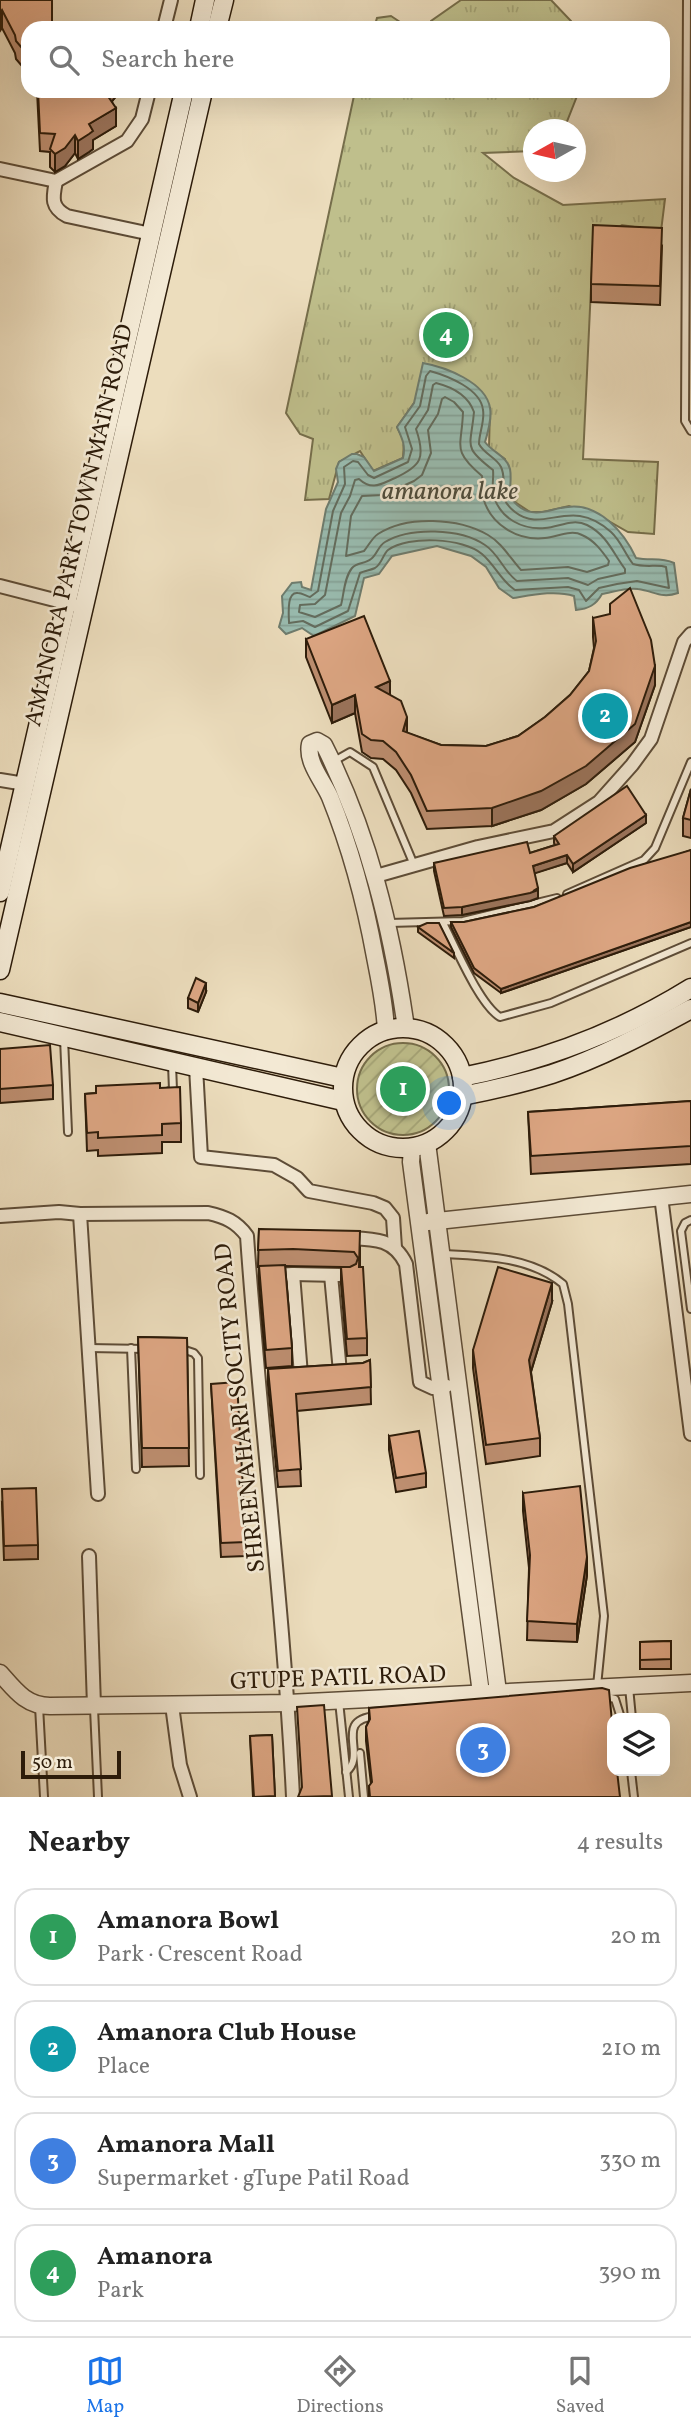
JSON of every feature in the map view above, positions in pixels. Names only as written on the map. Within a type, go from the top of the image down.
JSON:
[{"type":"main road","points":[[200,21],[205,0]]},
{"type":"main road","points":[[219,21],[224,0]]},
{"type":"main road","name":"AMANORA PARK TOWN MAIN ROAD","points":[[0,970],[8,901],[75,605],[182,98]]},
{"type":"main road","name":"AMANORA PARK TOWN MAIN ROAD","points":[[0,892],[25,783],[75,605],[201,98]]},
{"type":"main road","points":[[461,1077],[549,1056],[606,1032],[691,988]]},
{"type":"main road","points":[[0,1003],[343,1078]]},
{"type":"main road","points":[[462,1096],[555,1073],[614,1048],[691,1009]]},
{"type":"main road","points":[[0,1022],[343,1101]]},
{"type":"main road","points":[[406,1028],[439,1040],[454,1058],[461,1077],[462,1096],[451,1125],[443,1133],[419,1146],[388,1147],[367,1137],[351,1119],[343,1101],[343,1078],[349,1063],[362,1044],[386,1031],[406,1028]]},
{"type":"street","points":[[166,21],[171,0]]},
{"type":"street","points":[[0,169],[57,181],[127,141],[142,119],[147,98]]},
{"type":"street","points":[[57,181],[52,198],[59,212],[152,234]]},
{"type":"street","points":[[0,586],[75,605]]},
{"type":"street","points":[[376,876],[478,847],[554,831],[599,802],[651,739],[684,642],[691,634]]},
{"type":"street","points":[[386,1031],[385,1009],[367,912],[351,854],[329,796],[308,754],[310,744],[317,741],[324,745],[350,801],[376,876],[406,1028]]},
{"type":"street","points":[[0,780],[25,783]]},
{"type":"street","points":[[197,1068],[201,1157],[274,1165],[297,1178],[309,1191],[373,1203],[385,1208],[393,1218],[395,1248]]},
{"type":"street","points":[[419,1146],[437,1221],[498,1692]]},
{"type":"street","points":[[419,1146],[411,1163],[481,1693]]},
{"type":"street","points":[[419,1223],[691,1194]]},
{"type":"street","points":[[661,1196],[691,1434]]},
{"type":"street","name":"SHREENAHARI SOCITY ROAD","points":[[0,1216],[60,1213],[208,1213],[227,1217],[239,1225],[247,1236],[262,1377],[293,1797]]},
{"type":"street","points":[[80,1214],[98,1494]]},
{"type":"street","points":[[247,1236],[260,1236]]},
{"type":"street","points":[[328,1238],[376,1239],[400,1251],[406,1264],[420,1382],[433,1388],[458,1385]]},
{"type":"street","points":[[293,1274],[321,1373],[331,1275]]},
{"type":"street","points":[[250,1276],[349,1275]]},
{"type":"street","points":[[411,1306],[447,1303]]},
{"type":"street","points":[[89,1556],[94,1706]]},
{"type":"street","points":[[0,1673],[25,1700],[39,1706]]},
{"type":"street","name":"GTUPE PATIL ROAD","points":[[39,1706],[288,1703],[498,1692],[599,1691],[628,1685],[691,1683]]},
{"type":"street","points":[[172,1705],[180,1765],[190,1797]]},
{"type":"lane","points":[[687,0],[689,268],[685,421],[691,431]]},
{"type":"lane","points":[[332,762],[350,752],[373,767],[414,865]]},
{"type":"lane","points":[[387,923],[463,921],[532,906],[644,860],[655,848],[691,762]]},
{"type":"lane","points":[[443,923],[484,1000],[500,1017],[551,1003],[691,943]]},
{"type":"lane","points":[[64,1037],[68,1132]]},
{"type":"lane","points":[[160,1091],[173,1090],[172,1062]]},
{"type":"lane","points":[[691,1220],[685,1223],[681,1231],[691,1309]]},
{"type":"lane","points":[[441,1254],[503,1258],[543,1270],[563,1284],[568,1304],[604,1616],[599,1691],[615,1699],[619,1713]]},
{"type":"lane","points":[[89,1348],[158,1349]]},
{"type":"lane","points":[[131,1348],[136,1469]]},
{"type":"lane","points":[[171,1349],[185,1349],[198,1358],[200,1475]]},
{"type":"lane","points":[[628,1685],[631,1713]]},
{"type":"lane","points":[[339,1701],[349,1797]]},
{"type":"lane","points":[[39,1706],[44,1797]]},
{"type":"lane","points":[[94,1706],[98,1797]]},
{"type":"lane","points":[[346,1772],[353,1763],[353,1728],[356,1722],[362,1717],[389,1714]]},
{"type":"lane","points":[[360,1753],[364,1797]]},
{"type":"lane","points":[[632,1776],[634,1797]]},
{"type":"green space","points":[[461,0],[551,0],[571,21],[431,21]]},
{"type":"green space","points":[[391,16],[398,21],[376,21],[377,18]]},
{"type":"green space","points":[[354,98],[576,98],[568,119],[523,119],[523,151],[483,153],[514,178],[563,205],[665,199],[661,231],[622,225],[593,244],[583,459],[658,462],[654,534],[628,532],[603,518],[569,506],[530,512],[512,500],[505,459],[489,448],[490,408],[414,403],[397,427],[404,441],[403,458],[373,471],[360,451],[339,462],[329,499],[305,500],[313,439],[300,434],[286,413]]},
{"type":"green space","points":[[403,1043],[421,1047],[436,1056],[445,1071],[449,1089],[445,1107],[436,1122],[421,1131],[403,1135],[385,1131],[370,1122],[361,1107],[357,1089],[361,1071],[370,1056],[385,1047]]},
{"type":"water","name":"amanora lake","points":[[423,363],[463,377],[473,383],[487,399],[490,417],[485,442],[503,457],[510,469],[510,490],[516,504],[532,512],[579,507],[600,515],[625,538],[636,558],[674,563],[678,593],[662,595],[625,589],[602,594],[591,606],[576,610],[574,596],[567,594],[513,598],[499,588],[486,567],[471,556],[437,546],[392,556],[379,574],[364,578],[355,616],[314,636],[302,628],[286,634],[279,627],[283,613],[282,596],[292,583],[301,582],[302,587],[311,590],[326,509],[338,482],[336,469],[339,462],[357,454],[364,457],[374,471],[403,458],[404,446],[397,427],[414,403]]},
{"type":"building","points":[[0,0],[52,0],[52,21],[21,21],[21,47],[2,10],[0,13]]},
{"type":"building","points":[[38,98],[109,98],[116,108],[89,124],[93,131],[78,141],[75,135],[65,148],[55,154],[50,149],[55,134],[40,133]]},
{"type":"building","points":[[593,225],[662,228],[660,286],[591,284]]},
{"type":"building","points":[[630,588],[651,640],[655,666],[635,724],[586,766],[541,791],[492,808],[427,811],[411,775],[396,752],[383,741],[371,740],[362,734],[355,695],[332,705],[306,639],[364,616],[390,681],[376,687],[401,701],[407,717],[403,731],[441,745],[486,746],[518,736],[570,695],[589,671],[596,641],[593,618],[610,614],[610,604]]},
{"type":"building","points":[[627,786],[646,815],[573,864],[567,855],[533,866],[538,888],[533,891],[538,890],[462,907],[444,908],[434,863],[527,842],[530,853],[559,844],[554,836]]},
{"type":"building","points":[[691,789],[691,820],[683,818]]},
{"type":"building","points":[[691,850],[691,922],[501,989],[474,968],[451,922],[464,922],[534,907],[630,868]]},
{"type":"building","points":[[427,923],[439,923],[454,953],[418,927]]},
{"type":"building","points":[[196,978],[206,983],[198,1003],[188,998]]},
{"type":"building","points":[[50,1045],[53,1085],[0,1089],[0,1049]]},
{"type":"building","points":[[160,1083],[160,1088],[180,1087],[181,1123],[162,1124],[162,1135],[98,1138],[98,1132],[87,1133],[85,1094],[96,1093],[96,1086]]},
{"type":"building","points":[[691,1101],[691,1146],[531,1156],[528,1112]]},
{"type":"building","points":[[259,1229],[360,1231],[359,1267],[363,1267],[367,1338],[347,1339],[341,1267],[356,1264],[358,1258],[354,1252],[258,1250]]},
{"type":"building","points":[[285,1265],[292,1348],[266,1350],[259,1266]]},
{"type":"building","points":[[498,1267],[552,1283],[529,1360],[540,1438],[486,1445],[473,1350]]},
{"type":"building","points":[[138,1337],[187,1338],[189,1448],[142,1448]]},
{"type":"building","points":[[370,1360],[371,1387],[296,1394],[301,1469],[278,1471],[268,1369],[363,1363]]},
{"type":"building","points":[[237,1382],[246,1542],[221,1543],[211,1384]]},
{"type":"building","points":[[419,1431],[426,1473],[396,1478],[389,1436]]},
{"type":"building","points":[[580,1486],[587,1557],[577,1624],[527,1621],[530,1555],[523,1493]]},
{"type":"building","points":[[36,1488],[38,1545],[4,1546],[2,1489]]},
{"type":"building","points":[[671,1641],[671,1659],[640,1660],[640,1642]]},
{"type":"building","points":[[602,1688],[609,1690],[611,1713],[607,1713],[607,1776],[618,1776],[620,1797],[370,1797],[369,1786],[372,1782],[366,1727],[370,1719],[369,1708]]},
{"type":"building","points":[[324,1705],[332,1796],[298,1797],[302,1787],[297,1707]]},
{"type":"building","points":[[272,1735],[275,1796],[254,1797],[250,1736]]},
{"type":"place","name":"Amanora","points":[[446,335]]},
{"type":"place","name":"Amanora Club House","points":[[605,716]]},
{"type":"place","name":"Amanora Bowl","points":[[403,1089]]},
{"type":"place","name":"Amanora Mall","points":[[483,1750]]}]
